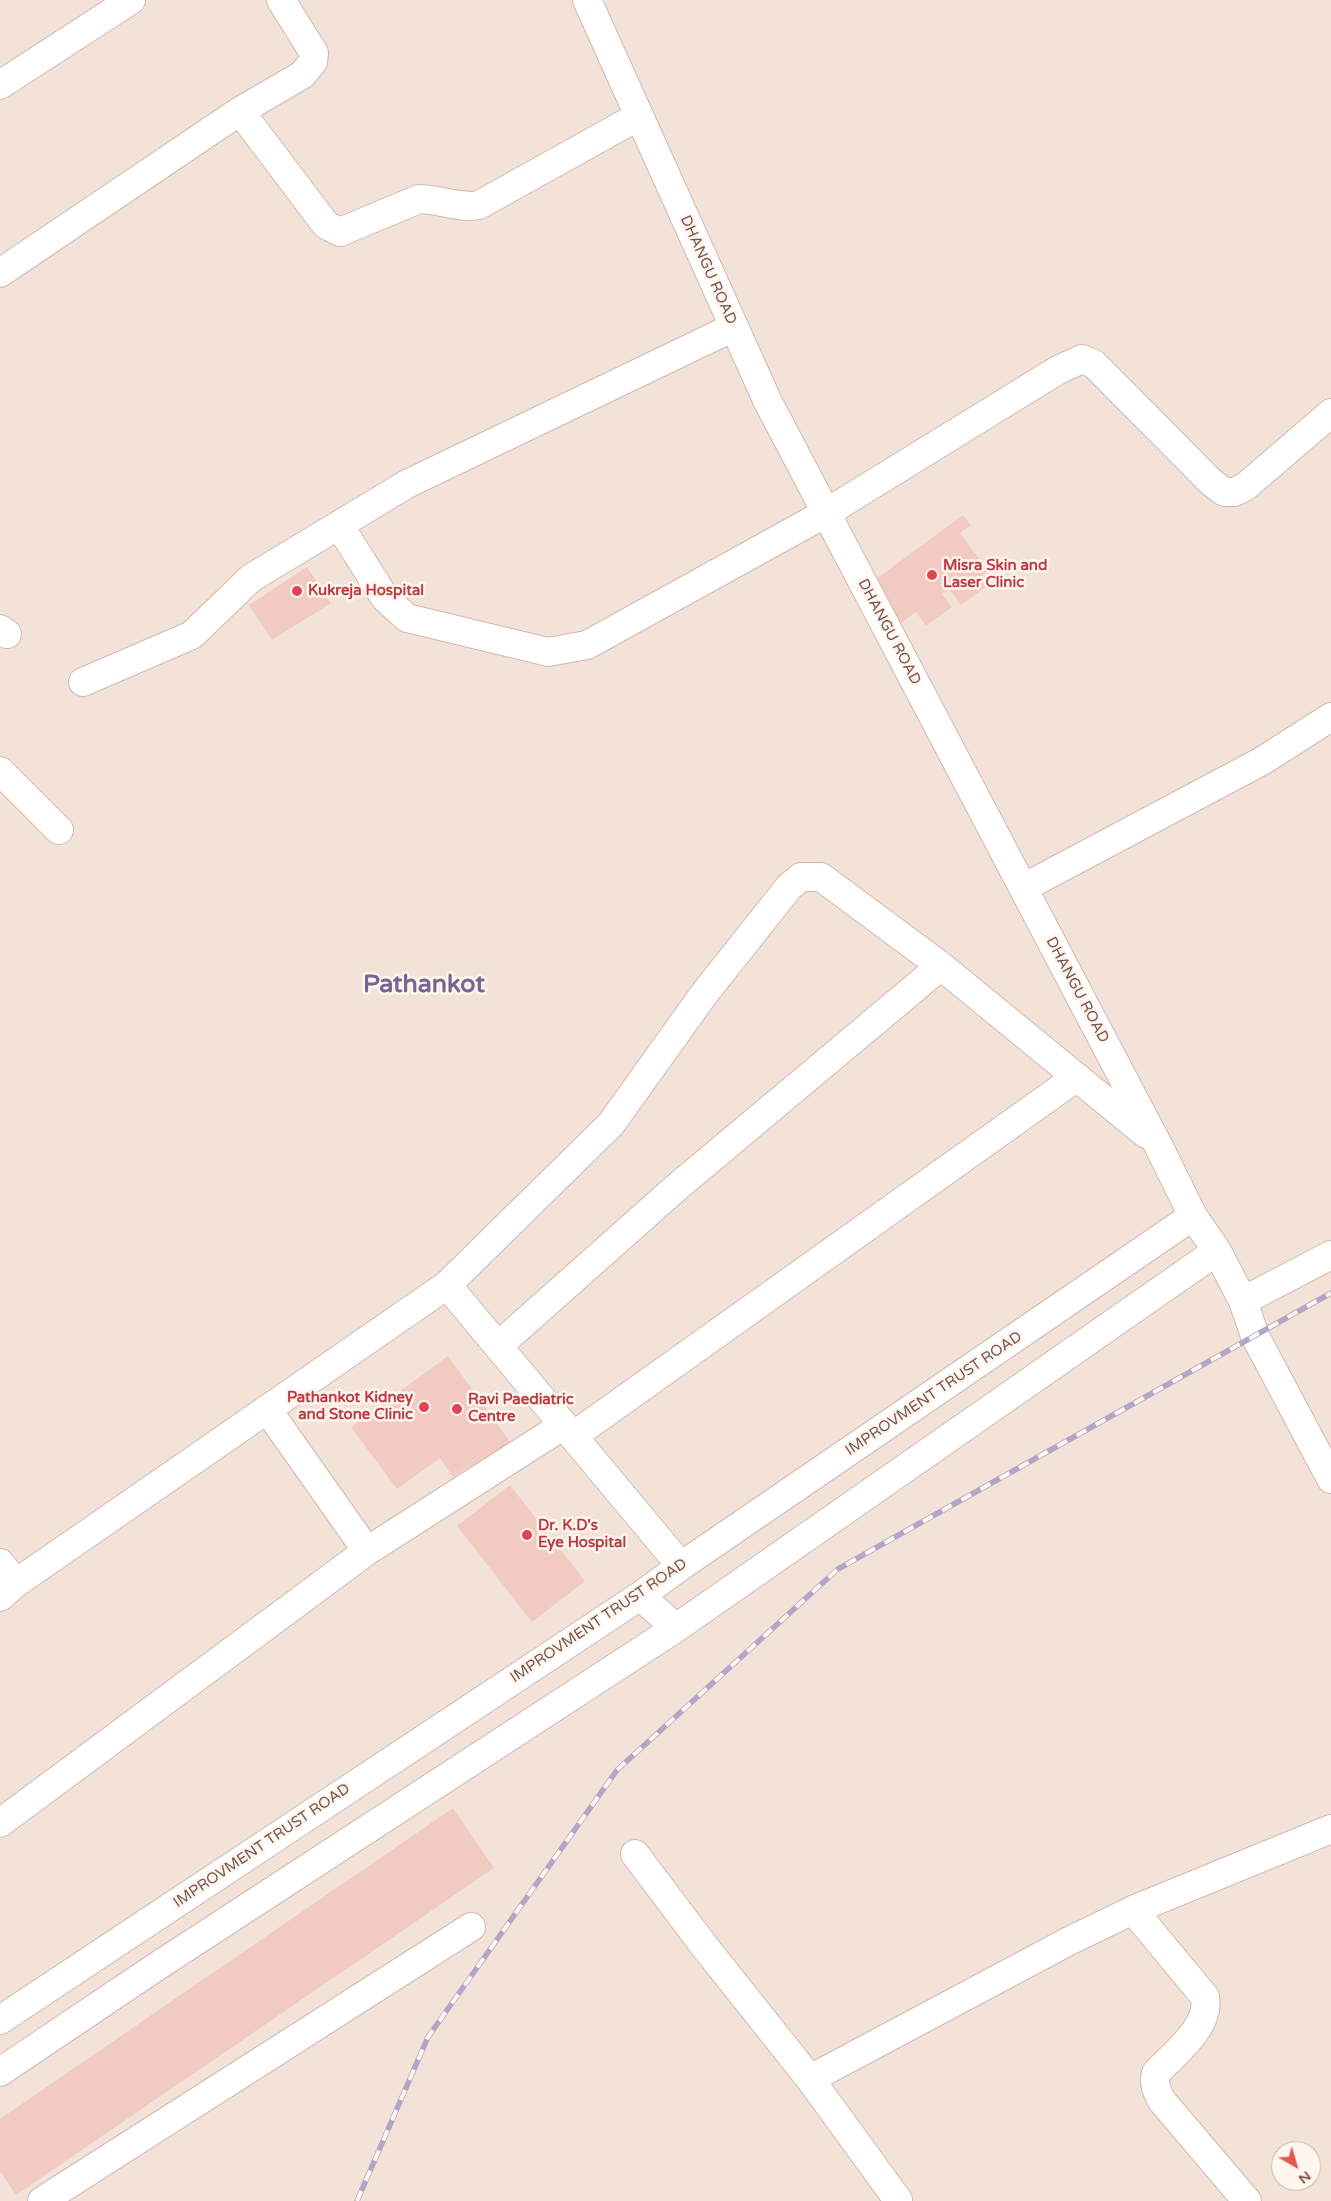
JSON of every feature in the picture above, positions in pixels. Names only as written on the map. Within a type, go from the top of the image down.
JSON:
[{"type":"street","points":[[0,85],[131,0]]},
{"type":"street","points":[[0,273],[240,111],[302,75],[313,62],[314,53],[281,0]]},
{"type":"street","name":"DHANGU ROAD","points":[[587,0],[768,402],[1157,1143],[1193,1216],[1217,1251],[1243,1301],[1255,1336],[1331,1479]]},
{"type":"street","points":[[240,111],[326,225],[340,232],[419,199],[429,199],[466,208],[479,205],[639,116]]},
{"type":"street","points":[[83,682],[192,635],[251,578],[407,484],[734,327]]},
{"type":"street","points":[[339,525],[385,598],[407,618],[548,652],[587,645],[826,513],[1058,370],[1082,359],[1094,364],[1211,482],[1224,492],[1234,492],[1245,487],[1331,413]]},
{"type":"street","points":[[1023,888],[1262,761],[1331,717]]},
{"type":"street","points":[[0,772],[59,830]]},
{"type":"street","points":[[5,1581],[268,1409],[447,1285],[611,1124],[704,994],[789,887],[801,877],[820,877],[942,966],[1157,1143]]},
{"type":"street","points":[[498,1346],[677,1187],[942,966]]},
{"type":"street","points":[[0,1823],[367,1551],[569,1431],[1077,1077]]},
{"type":"street","name":"IMPROVMENT TRUST ROAD","points":[[0,2020],[640,1596],[680,1566],[1193,1216]]},
{"type":"street","points":[[0,2072],[156,1967],[676,1628],[1217,1251]]},
{"type":"street","points":[[1243,1301],[1331,1255]]},
{"type":"street","points":[[447,1285],[680,1566]]},
{"type":"street","points":[[268,1409],[367,1551]]},
{"type":"street","points":[[640,1596],[676,1628]]},
{"type":"street","points":[[810,2079],[1133,1910],[1331,1829]]},
{"type":"street","points":[[635,1854],[705,1947],[810,2079],[897,2201]]},
{"type":"street","points":[[1133,1910],[1205,1997],[1206,2005],[1201,2024],[1156,2073],[1154,2082],[1157,2091],[1162,2101],[1246,2201]]},
{"type":"street","points":[[42,2201],[471,1927]]},
{"type":"street","points":[[133,1932],[156,1967]]},
{"type":"shaded area","points":[[0,0],[1331,0],[1331,2201],[0,2201]]},
{"type":"building","points":[[963,515],[971,525],[960,533],[988,571],[981,576],[988,585],[961,605],[949,589],[942,594],[952,607],[926,626],[916,612],[898,625],[868,585]]},
{"type":"building","points":[[307,567],[331,603],[272,640],[249,605]]},
{"type":"building","points":[[448,1356],[516,1450],[479,1477],[470,1466],[453,1477],[440,1458],[397,1489],[351,1427]]},
{"type":"building","points":[[510,1485],[585,1581],[532,1622],[457,1526]]},
{"type":"building","points":[[453,1808],[494,1868],[16,2195],[0,2171],[0,2119]]},
{"type":"railway","points":[[357,2201],[428,2037],[617,1770],[838,1569],[1331,1293]]},
{"type":"place","name":"Misra Skin and Laser Clinic","points":[[932,575]]},
{"type":"place","name":"Kukreja Hospital","points":[[297,591]]},
{"type":"place","name":"Pathankot Kidney and Stone Clinic","points":[[424,1407]]},
{"type":"place","name":"Ravi Paediatric Centre","points":[[457,1409]]},
{"type":"place","name":"Dr. K.D's Eye Hospital","points":[[527,1535]]},
{"type":"district","name":"Pathankot","points":[[424,985]]}]
